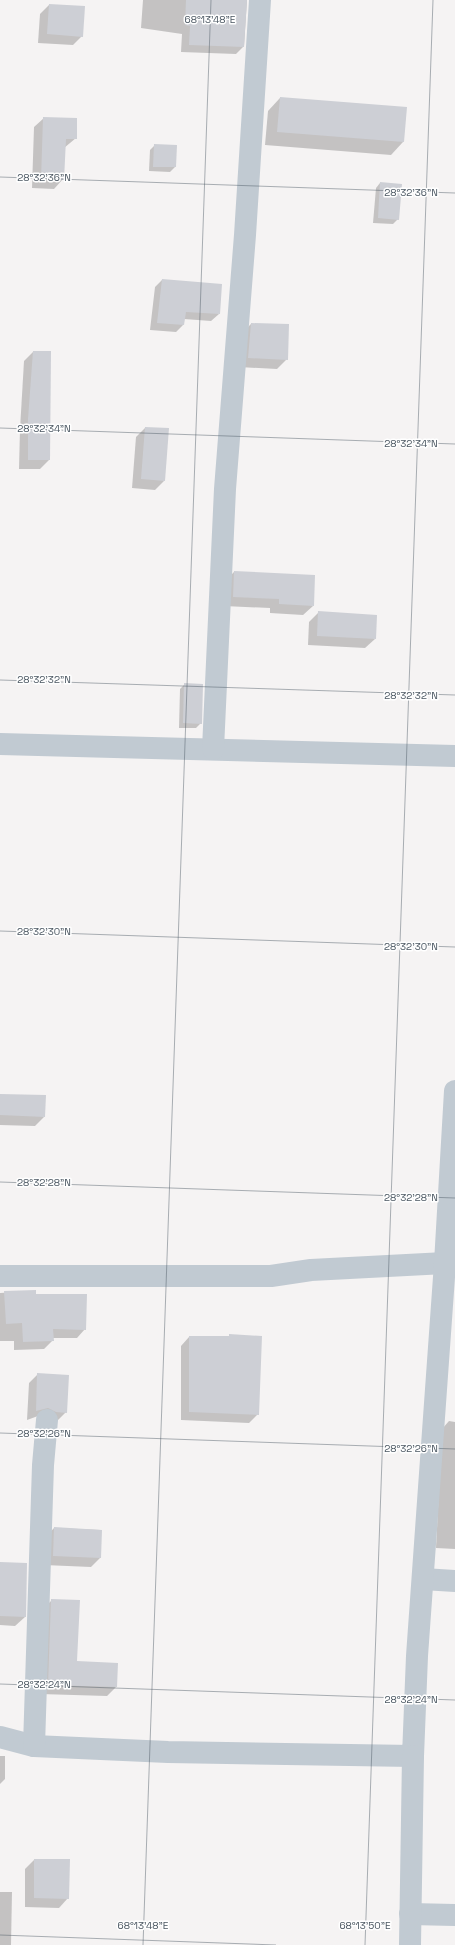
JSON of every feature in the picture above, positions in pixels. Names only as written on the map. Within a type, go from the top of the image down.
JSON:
[{"type":"street","points":[[213,749],[225,489],[245,235],[260,0]]},
{"type":"street","points":[[0,744],[455,756]]},
{"type":"street","points":[[410,1945],[413,1756],[417,1656],[445,1263],[455,1091]]},
{"type":"street","points":[[0,1276],[271,1276],[311,1270],[445,1263]]},
{"type":"street","points":[[34,1746],[43,1465],[47,1420]]},
{"type":"street","points":[[423,1579],[455,1581]]},
{"type":"street","points":[[0,1737],[34,1746],[168,1752],[413,1756]]},
{"type":"street","points":[[410,1914],[455,1915]]},
{"type":"building","points":[[186,0],[247,0],[244,47],[189,45],[190,26],[185,25]]},
{"type":"building","points":[[49,4],[85,6],[83,37],[47,34]]},
{"type":"building","points":[[280,97],[407,107],[404,142],[277,132]]},
{"type":"building","points":[[43,117],[77,118],[77,139],[66,139],[64,180],[41,179]]},
{"type":"building","points":[[154,144],[177,145],[176,167],[153,167]]},
{"type":"building","points":[[380,182],[402,184],[399,220],[378,218]]},
{"type":"building","points":[[162,279],[222,284],[220,314],[186,312],[184,325],[157,323]]},
{"type":"building","points":[[251,323],[289,324],[288,360],[248,358]]},
{"type":"building","points":[[33,351],[51,351],[50,460],[28,460],[28,419]]},
{"type":"building","points":[[145,427],[169,428],[165,481],[141,479]]},
{"type":"building","points":[[234,571],[315,575],[314,606],[279,604],[279,599],[233,597]]},
{"type":"building","points":[[318,611],[377,615],[376,639],[317,636]]},
{"type":"building","points":[[184,683],[203,684],[202,724],[183,723]]},
{"type":"building","points":[[0,1094],[46,1095],[45,1117],[0,1115]]},
{"type":"building","points":[[36,1290],[36,1294],[87,1294],[86,1330],[53,1329],[54,1341],[23,1342],[22,1323],[6,1324],[4,1291]]},
{"type":"building","points":[[229,1334],[262,1336],[259,1415],[189,1412],[189,1336],[229,1336]]},
{"type":"building","points":[[37,1373],[69,1375],[67,1413],[56,1412],[48,1408],[36,1411]]},
{"type":"building","points":[[54,1527],[102,1530],[101,1558],[53,1556]]},
{"type":"building","points":[[0,1562],[27,1563],[26,1617],[0,1616]]},
{"type":"building","points":[[51,1599],[80,1600],[77,1661],[118,1663],[117,1687],[48,1685]]},
{"type":"building","points":[[34,1859],[70,1859],[69,1899],[34,1898]]}]
